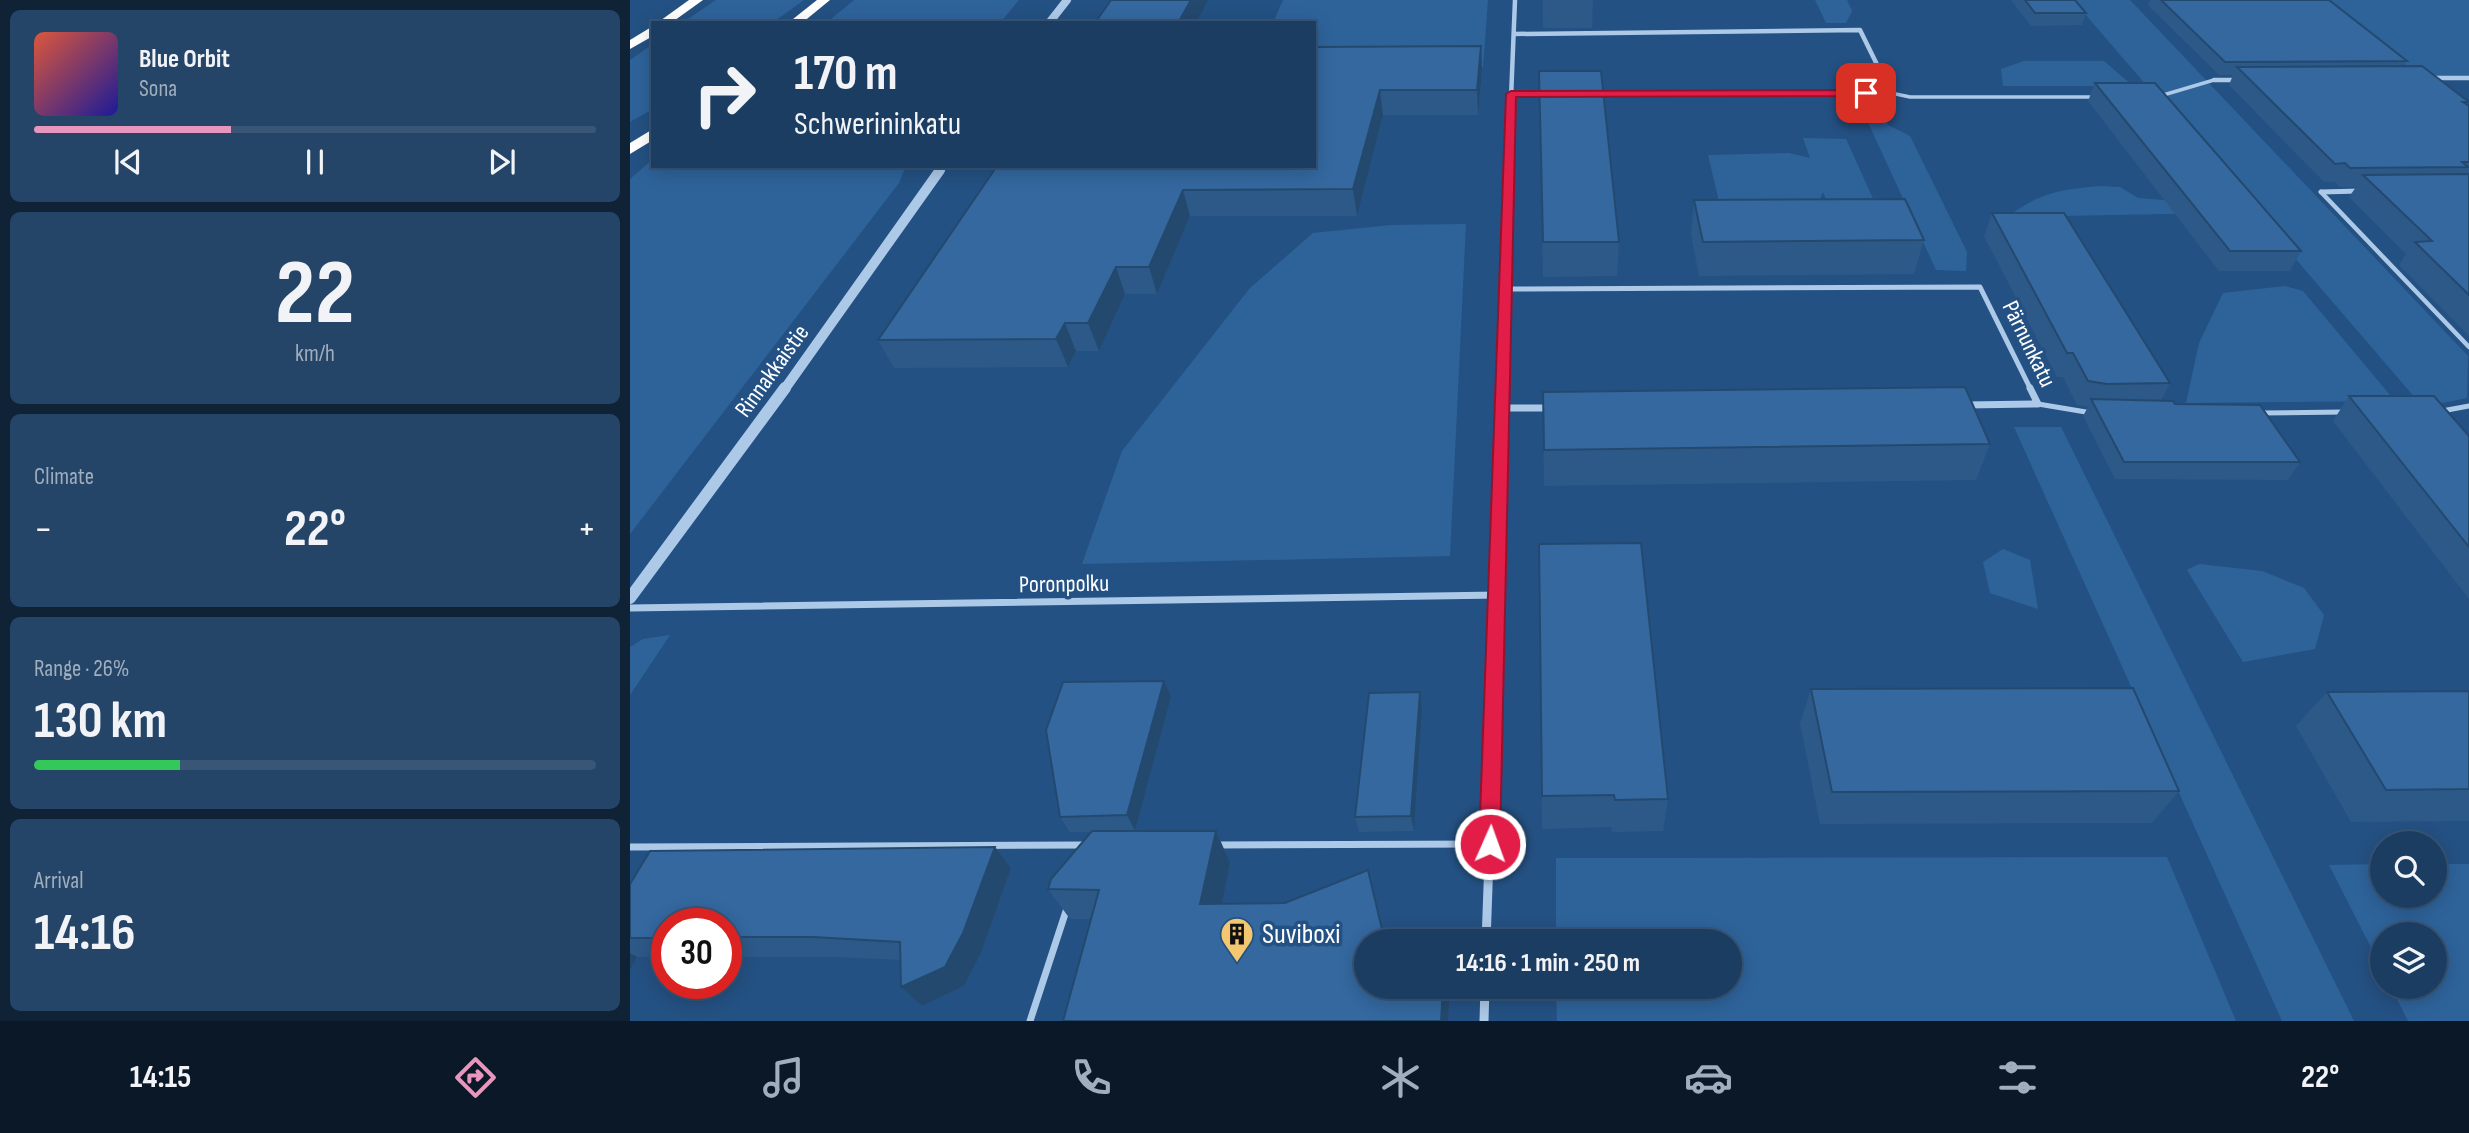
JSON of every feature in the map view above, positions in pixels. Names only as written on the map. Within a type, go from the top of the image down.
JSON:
[{"type":"highway","points":[[666,21],[697,0]]},
{"type":"highway","points":[[797,21],[824,0]]},
{"type":"highway","points":[[630,45],[651,31]]},
{"type":"highway","points":[[630,150],[651,134]]},
{"type":"street","points":[[1051,21],[1067,0]]},
{"type":"street","points":[[1487,929],[1498,595],[1504,289],[1515,0]]},
{"type":"street","points":[[1514,34],[1860,30],[1891,93],[1594,94]]},
{"type":"street","points":[[2423,79],[2469,78]]},
{"type":"street","points":[[2214,80],[2241,80]]},
{"type":"street","points":[[1511,94],[1557,94]]},
{"type":"street","name":"Rinnakkaistie","points":[[630,598],[838,316],[942,168]]},
{"type":"street","points":[[2321,192],[2375,191]]},
{"type":"street","name":"Pärnunkatu","points":[[1504,289],[1980,287],[2038,404],[1964,405]]},
{"type":"street","points":[[1503,408],[1562,408]]},
{"type":"street","name":"Poronpolku","points":[[630,608],[1498,595]]},
{"type":"street","points":[[1484,1021],[1485,999]]},
{"type":"lane","points":[[2152,97],[2182,91],[2214,80]]},
{"type":"lane","points":[[1891,93],[1910,97],[2102,97]]},
{"type":"lane","points":[[2321,192],[2469,347]]},
{"type":"lane","points":[[2038,404],[2095,413]]},
{"type":"lane","points":[[2431,411],[2463,410],[2469,406]]},
{"type":"lane","points":[[2257,413],[2352,412]]},
{"type":"lane","points":[[1208,845],[1490,844]]},
{"type":"lane","points":[[1084,858],[1088,845]]},
{"type":"lane","points":[[630,847],[1101,845]]},
{"type":"lane","points":[[1030,1021],[1071,896]]},
{"type":"shaded area","points":[[716,0],[804,0],[775,21],[685,21]]},
{"type":"shaded area","points":[[854,0],[1019,0],[1002,21],[828,21]]},
{"type":"shaded area","points":[[1283,0],[1488,0],[1483,67],[1316,69],[1316,21],[1274,21]]},
{"type":"shaded area","points":[[1815,0],[1847,0],[1852,11],[1846,23],[1826,23]]},
{"type":"shaded area","points":[[2073,0],[2130,0],[2468,356],[2467,398],[2423,407]]},
{"type":"shaded area","points":[[2325,0],[2469,0],[2469,78],[2423,79]]},
{"type":"shaded area","points":[[651,45],[651,110],[630,122],[630,60]]},
{"type":"shaded area","points":[[2024,61],[2104,61],[2133,86],[2003,86],[2001,69]]},
{"type":"shaded area","points":[[1859,103],[1880,104],[1888,125],[1910,136],[1967,252],[1966,271],[1936,270]]},
{"type":"shaded area","points":[[1803,138],[1846,139],[1880,214],[1831,212],[1823,192],[1820,199],[1717,204],[1718,197],[1708,155],[1789,153],[1810,158]]},
{"type":"shaded area","points":[[651,161],[651,168],[905,168],[899,183],[630,534],[630,179]]},
{"type":"shaded area","points":[[2100,186],[2120,187],[2138,198],[2199,203],[2221,213],[2007,217],[2041,197]]},
{"type":"shaded area","points":[[1466,224],[1450,556],[1082,564],[1122,451],[1250,288],[1313,233],[1391,225]]},
{"type":"shaded area","points":[[2285,286],[2303,291],[2395,401],[2186,403],[2199,343],[2223,293]]},
{"type":"shaded area","points":[[2014,427],[2061,427],[2354,1021],[2282,1021]]},
{"type":"shaded area","points":[[2003,549],[2030,560],[2038,609],[1990,593],[1983,562]]},
{"type":"shaded area","points":[[2199,564],[2262,571],[2304,588],[2324,615],[2315,649],[2243,662],[2187,570]]},
{"type":"shaded area","points":[[670,635],[630,695],[630,647],[643,639]]},
{"type":"shaded area","points":[[2167,857],[2236,1021],[1557,1021],[1556,999],[1742,999],[1742,929],[1556,929],[1556,858]]},
{"type":"shaded area","points":[[2370,864],[2370,908],[2447,908],[2447,864],[2469,864],[2469,1021],[2408,1021],[2397,999],[2447,999],[2447,922],[2370,922],[2370,945],[2329,865]]},
{"type":"building","points":[[1111,0],[1191,0],[1179,21],[1096,21]]},
{"type":"building","points":[[2025,0],[2075,0],[2086,13],[2035,13]]},
{"type":"building","points":[[2161,0],[2329,0],[2407,61],[2225,62]]},
{"type":"building","points":[[1481,46],[1477,90],[1380,90],[1353,189],[1183,190],[1149,267],[1116,267],[1088,323],[1065,323],[1056,339],[878,340],[996,168],[1316,168],[1316,47]]},
{"type":"building","points":[[2422,66],[2469,102],[2463,102],[2469,106],[2469,162],[2462,162],[2468,167],[2350,168],[2345,163],[2335,164],[2237,67]]},
{"type":"building","points":[[1539,71],[1601,71],[1619,242],[1543,242]]},
{"type":"building","points":[[2095,83],[2155,83],[2301,251],[2230,251]]},
{"type":"building","points":[[2469,174],[2469,295],[2415,242],[2432,241],[2363,175]]},
{"type":"building","points":[[1905,199],[1924,240],[1703,242],[1694,200]]},
{"type":"building","points":[[1992,213],[2064,213],[2170,383],[2107,384],[2088,381],[2073,353],[2067,353]]},
{"type":"building","points":[[1965,387],[1990,444],[1544,450],[1543,392]]},
{"type":"building","points":[[2349,396],[2434,396],[2469,436],[2469,547]]},
{"type":"building","points":[[2091,399],[2260,405],[2300,462],[2124,462]]},
{"type":"building","points":[[1641,543],[1668,799],[1615,800],[1614,795],[1542,796],[1539,544]]},
{"type":"building","points":[[1164,681],[1127,815],[1060,817],[1046,730],[1063,682]]},
{"type":"building","points":[[2133,688],[2179,791],[1832,792],[1811,689]]},
{"type":"building","points":[[2469,691],[2469,789],[2386,790],[2327,692]]},
{"type":"building","points":[[1420,692],[1411,816],[1355,817],[1369,693]]},
{"type":"building","name":"Suviboxi","points":[[1092,831],[1216,831],[1200,904],[1285,903],[1368,870],[1382,929],[1354,929],[1354,999],[1442,999],[1441,1021],[1063,1021],[1099,890],[1048,889],[1051,879]]},
{"type":"building","points":[[995,847],[963,933],[945,967],[901,987],[900,942],[813,937],[742,937],[742,908],[651,908],[651,938],[630,938],[630,884],[650,851]]},
{"type":"place","name":"Suviboxi","points":[[1237,964]]},
{"type":"route","points":[[1490,844],[1511,94],[1866,93]]}]
